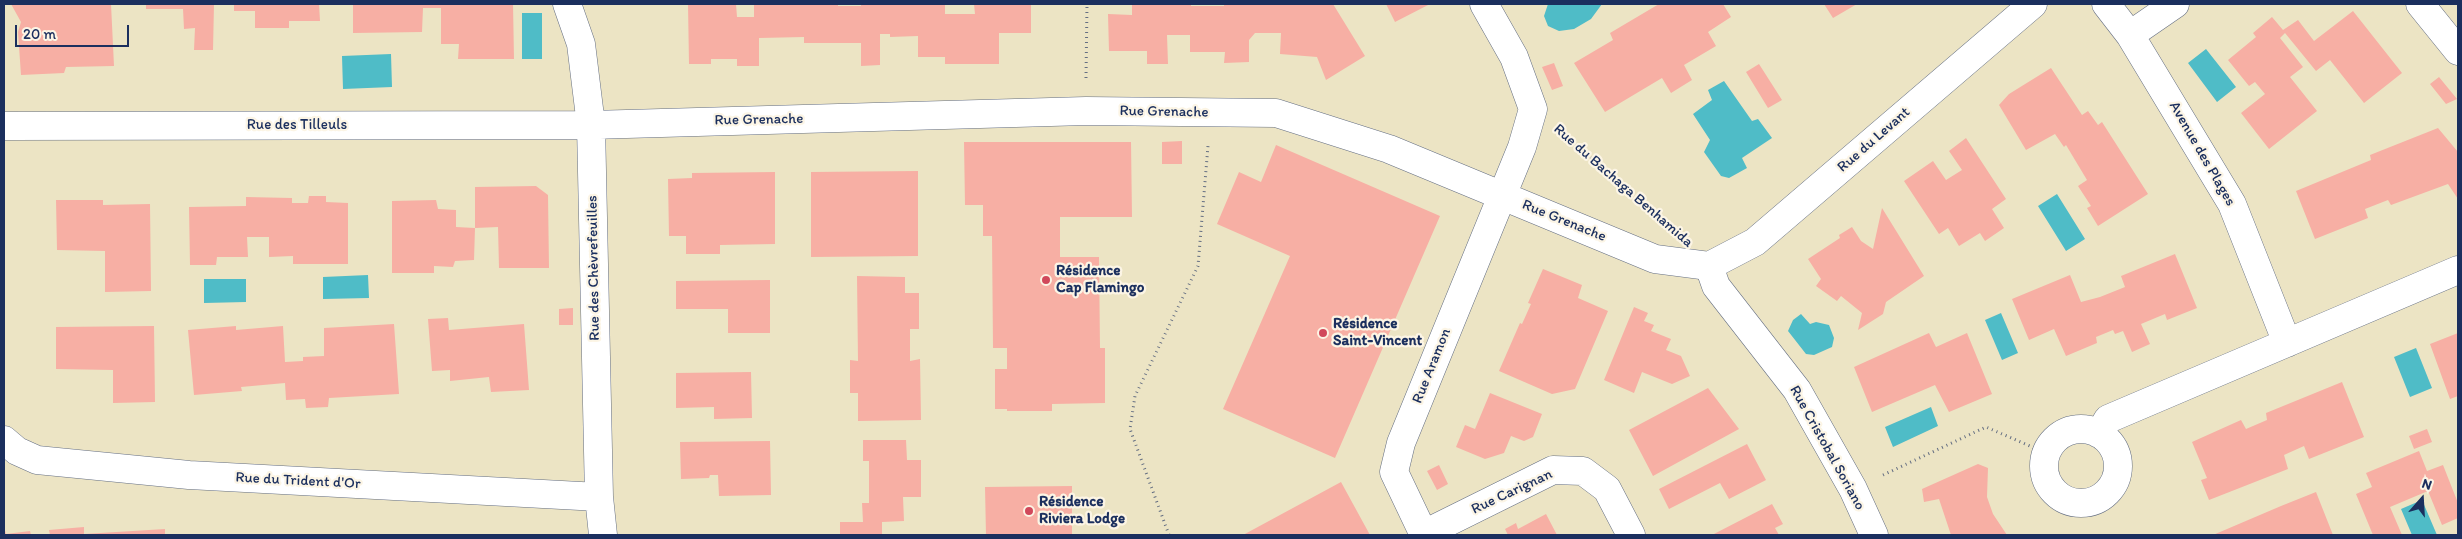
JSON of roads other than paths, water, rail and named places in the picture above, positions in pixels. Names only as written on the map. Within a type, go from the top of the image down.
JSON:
[{"type":"street","name":"Rue des Chèvrefeuilles","points":[[567,4],[581,44],[590,124],[599,497],[603,535]]},
{"type":"street","points":[[1484,4],[1514,58],[1533,109],[1522,147],[1501,196]]},
{"type":"street","name":"Rue du Levant","points":[[1709,266],[1755,242],[2033,4]]},
{"type":"street","name":"Avenue des Plages","points":[[2106,4],[2130,35],[2232,204],[2287,343]]},
{"type":"street","points":[[2130,35],[2175,4]]},
{"type":"street","points":[[2420,4],[2458,51]]},
{"type":"street","name":"Rue Grenache","points":[[590,124],[1086,111],[1276,113],[1389,149],[1655,259],[1709,266]]},
{"type":"street","name":"Rue des Tilleuls","points":[[4,126],[590,124]]},
{"type":"street","name":"Rue Aramon","points":[[1424,534],[1394,472],[1401,443],[1501,196]]},
{"type":"street","name":"Rue Cristobal Soriano","points":[[1709,266],[1716,286],[1797,390],[1853,489],[1874,535]]},
{"type":"street","points":[[2098,434],[2108,419],[2458,270]]},
{"type":"street","points":[[2086,429],[2098,434],[2108,441],[2115,451],[2117,475],[2113,486],[2094,501],[2070,502],[2050,488],[2044,465],[2046,453],[2052,442],[2062,434],[2086,429]]},
{"type":"street","name":"Rue du Trident d'Or","points":[[4,440],[17,451],[37,460],[170,473],[599,497]]},
{"type":"street","name":"Rue Carignan","points":[[1424,534],[1553,470],[1583,471],[1607,489],[1631,535]]},
{"type":"water","points":[[1548,4],[1602,4],[1591,19],[1574,29],[1559,31],[1548,26],[1544,16]]},
{"type":"water","points":[[522,13],[542,13],[542,59],[522,59]]},
{"type":"water","points":[[2206,49],[2236,87],[2217,102],[2188,63]]},
{"type":"water","points":[[391,54],[392,87],[343,89],[342,56]]},
{"type":"water","points":[[1724,81],[1752,121],[1758,119],[1772,138],[1742,158],[1747,168],[1729,178],[1721,176],[1704,152],[1710,140],[1693,114],[1712,100],[1708,90]]},
{"type":"water","points":[[2057,194],[2085,239],[2066,251],[2038,206]]},
{"type":"water","points":[[368,275],[369,298],[323,299],[323,277]]},
{"type":"water","points":[[204,279],[246,279],[246,302],[204,303]]},
{"type":"water","points":[[2001,313],[2018,353],[2002,360],[1985,320]]},
{"type":"water","points":[[1801,314],[1810,324],[1816,322],[1829,325],[1834,338],[1832,347],[1814,355],[1806,354],[1788,331],[1793,320]]},
{"type":"water","points":[[2416,348],[2432,388],[2410,397],[2394,357]]},
{"type":"water","points":[[1931,407],[1938,426],[1893,447],[1885,427]]},
{"type":"water","points":[[2422,500],[2437,535],[2412,535],[2401,509]]},
{"type":"place","name":"Résidence Cap Flamingo","points":[[1046,280]]},
{"type":"place","name":"Résidence Saint-Vincent","points":[[1323,333]]},
{"type":"place","name":"Résidence Riviera Lodge","points":[[1029,511]]}]
